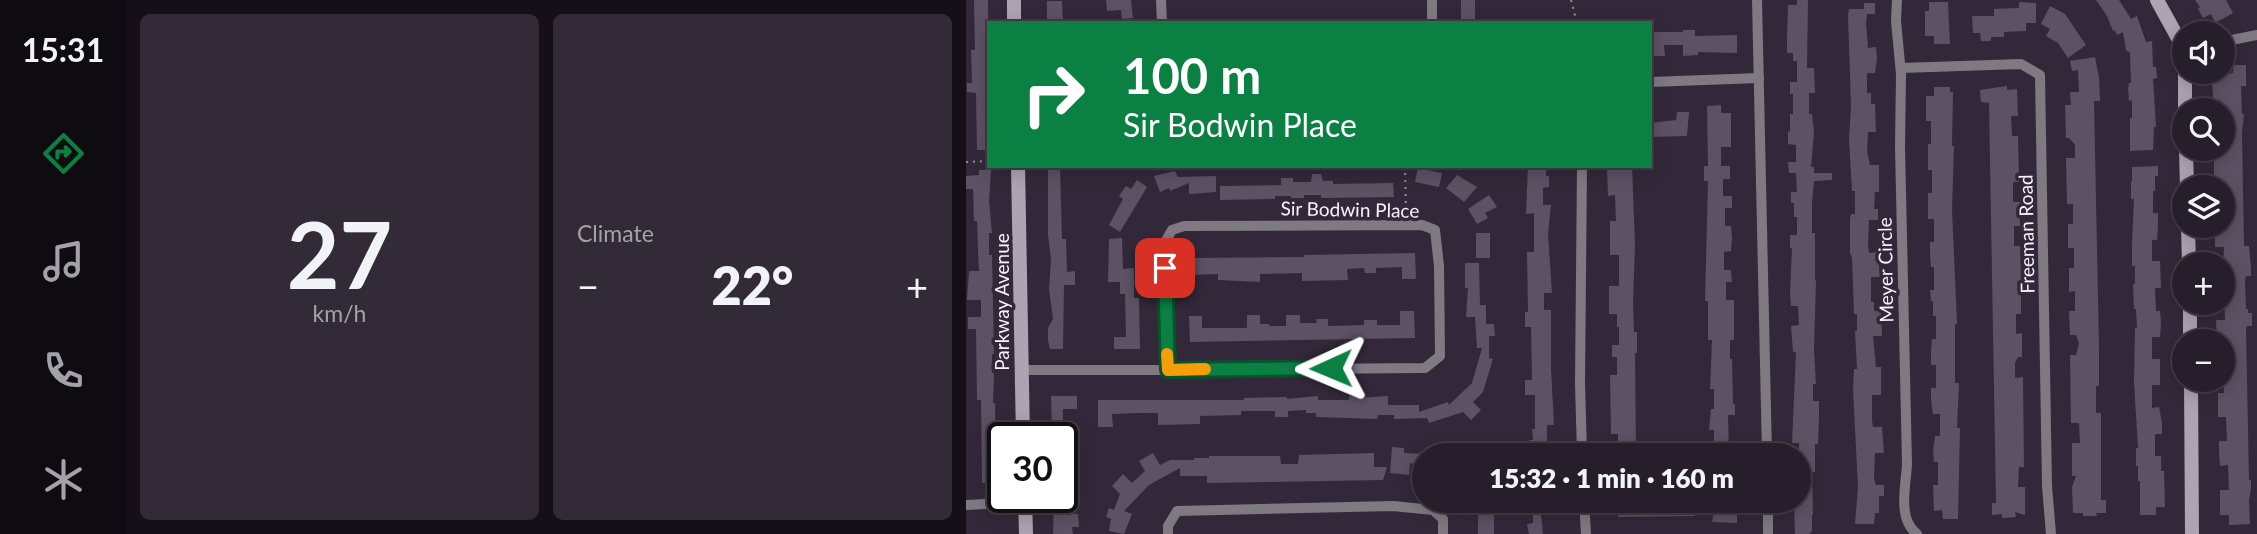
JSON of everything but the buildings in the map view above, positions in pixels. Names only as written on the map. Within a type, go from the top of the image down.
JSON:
[{"type":"street","points":[[1014,0],[1014,21]]},
{"type":"street","points":[[1161,0],[1162,21]]},
{"type":"street","points":[[1432,0],[1432,21]]},
{"type":"street","points":[[1757,0],[1767,443]]},
{"type":"street","name":"Meyer Circle","points":[[1897,0],[1896,21],[1901,68],[1900,146],[1907,464],[1904,515],[1909,528],[1917,534]]},
{"type":"street","points":[[2157,0],[2172,27]]},
{"type":"street","points":[[2235,39],[2257,35]]},
{"type":"street","name":"Freeman Road","points":[[1901,68],[2021,64],[2040,75],[2047,486],[2051,534]]},
{"type":"street","points":[[1652,82],[1759,78]]},
{"type":"street","name":"Parkway Avenue","points":[[1018,168],[1022,422]]},
{"type":"street","points":[[1582,168],[1582,443]]},
{"type":"street","name":"Sir Bodwin Place","points":[[1020,370],[1168,370],[1425,368],[1440,356],[1438,246],[1435,230],[1422,225],[1184,226],[1172,230],[1164,244],[1168,370]]},
{"type":"street","points":[[2191,392],[2192,534]]},
{"type":"street","points":[[966,505],[987,503]]},
{"type":"street","points":[[1168,534],[1168,526],[1177,511],[1393,506],[1433,510],[1443,519],[1443,534]]},
{"type":"street","points":[[1025,513],[1026,534]]},
{"type":"street","points":[[1585,513],[1586,534]]},
{"type":"street","points":[[1768,513],[1768,534]]},
{"type":"path","points":[[1571,0],[1576,21]]},
{"type":"path","points":[[966,162],[987,161]]},
{"type":"path","points":[[1405,168],[1406,225]]},
{"type":"slow traffic","points":[[1167,354],[1168,370],[1205,369]]},
{"type":"route","points":[[1165,268],[1168,370],[1331,368]]}]
